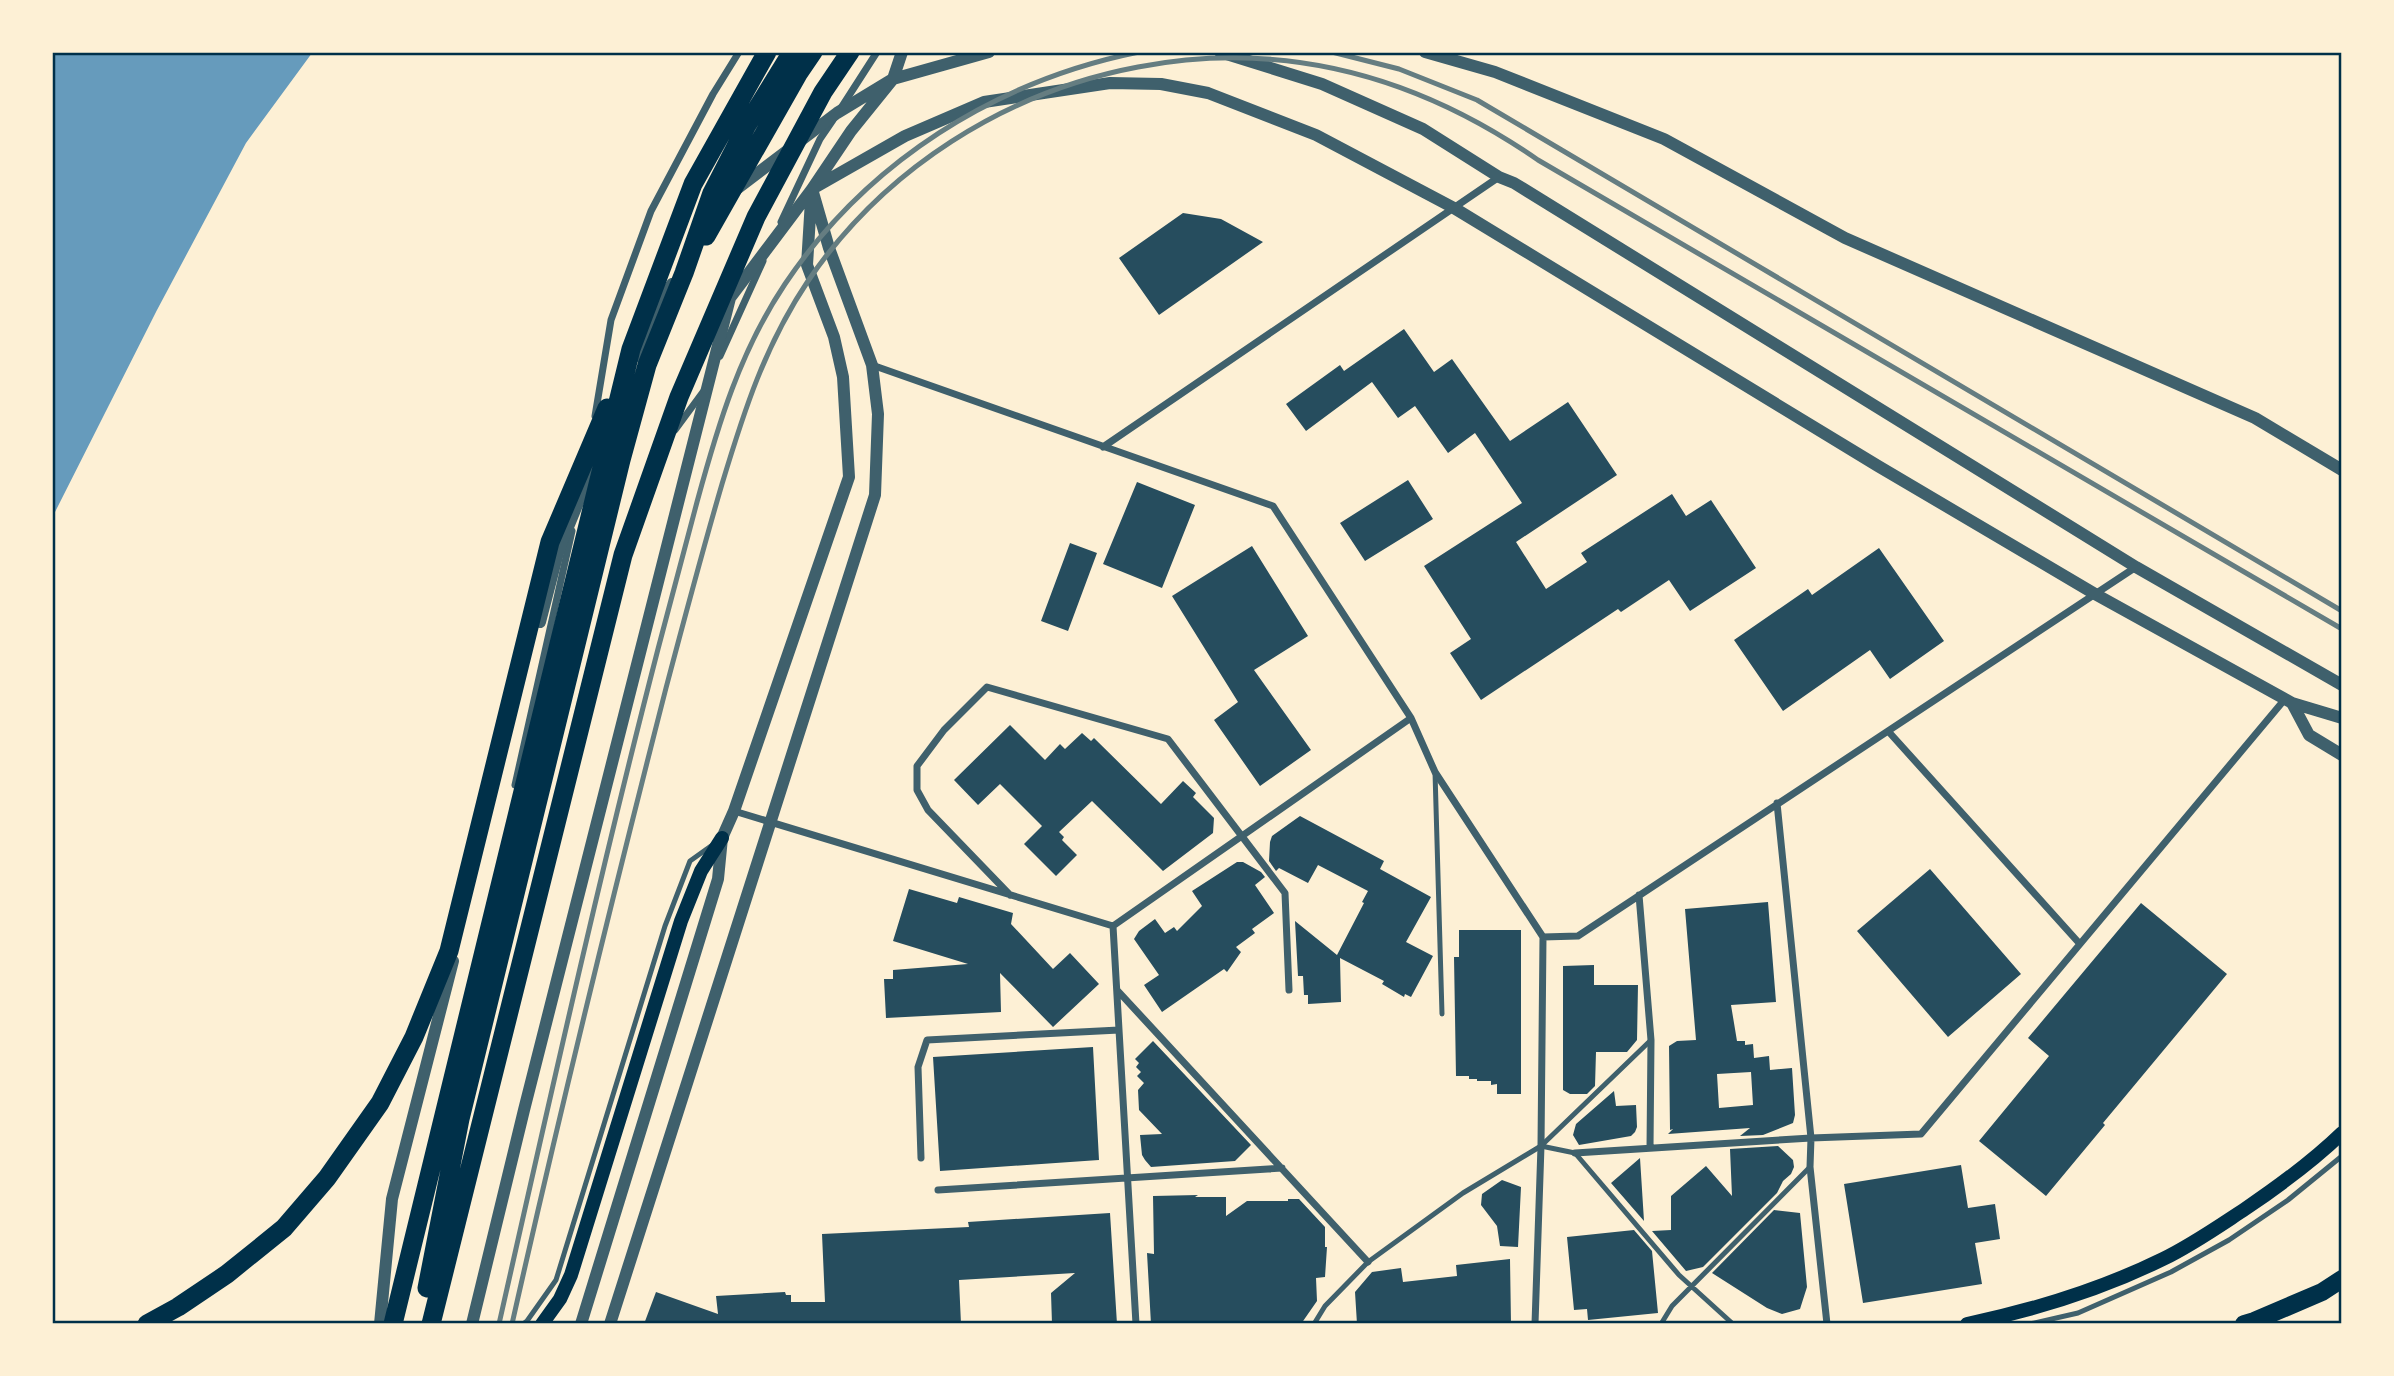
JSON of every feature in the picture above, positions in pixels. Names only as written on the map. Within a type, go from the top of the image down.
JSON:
[{"type":"highway","points":[[421,1324],[460,1119],[621,460],[647,365],[712,193],[747,125],[792,52]]},
{"type":"highway","points":[[684,273],[813,52]]},
{"type":"highway","points":[[431,1324],[623,555],[679,397],[750,230],[823,92],[850,52]]},
{"type":"highway","points":[[147,1324],[227,1274],[284,1228],[327,1178],[380,1103],[414,1037],[449,951],[550,542],[631,349],[693,184],[766,55]]},
{"type":"highway","points":[[393,1324],[631,349]]},
{"type":"highway","points":[[400,1324],[432,1180],[460,1119]]},
{"type":"main road","points":[[542,1324],[560,1299],[571,1275],[681,921],[701,871],[722,838]]},
{"type":"main road","points":[[1967,1324],[2088,1291],[2164,1258],[2275,1189],[2319,1156],[2342,1133]]},
{"type":"main road","points":[[2244,1324],[2322,1292],[2342,1279]]},
{"type":"street","points":[[514,790],[590,450],[611,320],[650,211],[713,94],[739,52]]},
{"type":"street","points":[[460,1119],[491,1082],[648,470],[708,384],[820,139],[877,52]]},
{"type":"street","points":[[472,1324],[730,298],[812,189],[851,131],[893,79],[902,52]]},
{"type":"street","points":[[380,1324],[391,1199],[559,549],[660,302],[736,189],[837,113],[893,79],[989,52]]},
{"type":"street","points":[[1220,52],[1322,84],[1423,129],[2136,567],[2342,685]]},
{"type":"street","points":[[1425,52],[1495,72],[1664,139],[1845,238],[2255,418],[2342,470]]},
{"type":"street","points":[[812,189],[905,136],[984,102],[1110,83],[1161,85],[1208,93],[1305,131],[1454,208],[1866,459],[2095,594],[2289,701],[2342,718]]},
{"type":"street","points":[[1103,447],[1499,177]]},
{"type":"street","points":[[610,1324],[875,495],[878,414],[872,365],[829,248],[812,189]]},
{"type":"street","points":[[581,1324],[718,879],[722,838],[734,811],[849,477],[843,377],[834,337],[807,265],[812,189]]},
{"type":"street","points":[[872,365],[1273,506],[1411,718],[1435,772],[1542,937],[1541,1146],[1535,1324]]},
{"type":"street","points":[[1542,937],[1578,936],[2136,567]]},
{"type":"street","points":[[1010,895],[928,810],[918,790],[918,766],[944,730],[987,687],[1168,739],[1285,893],[1289,990]]},
{"type":"street","points":[[2289,701],[2309,735],[2342,755]]},
{"type":"street","points":[[1575,1153],[1921,1134],[2079,943],[2289,701]]},
{"type":"street","points":[[1113,926],[1411,718]]},
{"type":"street","points":[[1888,731],[2079,943]]},
{"type":"street","points":[[1777,803],[1827,1324]]},
{"type":"street","points":[[460,1119],[448,1076],[510,804]]},
{"type":"street","points":[[734,811],[1113,926]]},
{"type":"street","points":[[1639,894],[1651,1040],[1650,1148]]},
{"type":"street","points":[[1113,926],[1136,1324]]},
{"type":"street","points":[[1117,990],[1368,1262]]},
{"type":"street","points":[[921,1158],[918,1067],[927,1040],[1119,1030]]},
{"type":"street","points":[[938,1191],[1282,1168]]},
{"type":"lane","points":[[1435,772],[1442,1014]]},
{"type":"lane","points":[[523,1324],[555,1280],[666,926],[690,860],[722,838]]},
{"type":"lane","points":[[1314,1324],[1325,1306],[1368,1262],[1463,1193],[1541,1146],[1651,1040]]},
{"type":"lane","points":[[1541,1146],[1575,1153],[1679,1275],[1733,1324]]},
{"type":"lane","points":[[2030,1324],[2078,1313],[2171,1272],[2229,1240],[2288,1200],[2342,1156]]},
{"type":"lane","points":[[1661,1324],[1672,1306],[1810,1167]]},
{"type":"water","points":[[53,52],[312,53],[246,143],[157,310],[53,516]]},
{"type":"building","points":[[1183,213],[1221,219],[1263,242],[1159,315],[1119,258]]},
{"type":"building","points":[[1404,329],[1434,372],[1452,359],[1510,441],[1568,402],[1617,475],[1516,542],[1546,589],[1587,562],[1581,553],[1672,494],[1686,516],[1711,500],[1756,568],[1690,611],[1669,580],[1621,612],[1618,609],[1481,700],[1450,653],[1471,639],[1424,566],[1522,503],[1475,433],[1448,453],[1415,406],[1398,418],[1372,382],[1306,431],[1286,404],[1340,365],[1344,371]]},
{"type":"building","points":[[1408,480],[1433,519],[1365,561],[1340,523]]},
{"type":"building","points":[[1137,482],[1195,505],[1162,588],[1103,564]]},
{"type":"building","points":[[1070,543],[1097,553],[1068,631],[1041,621]]},
{"type":"building","points":[[1252,546],[1308,636],[1254,670],[1311,750],[1260,786],[1214,720],[1238,702],[1172,596]]},
{"type":"building","points":[[1879,548],[1944,641],[1890,679],[1870,650],[1783,711],[1734,640],[1808,589],[1812,595]]},
{"type":"building","points":[[1010,725],[1045,760],[1060,744],[1065,749],[1082,733],[1091,741],[1094,738],[1161,804],[1183,781],[1196,793],[1193,797],[1214,818],[1213,833],[1163,871],[1092,801],[1059,832],[1064,837],[1062,840],[1077,855],[1056,876],[1024,844],[1042,826],[1000,784],[978,805],[954,780]]},
{"type":"building","points":[[1300,816],[1384,861],[1380,869],[1431,897],[1406,942],[1433,956],[1411,997],[1405,994],[1404,997],[1382,984],[1384,981],[1340,958],[1341,1002],[1308,1004],[1308,995],[1304,995],[1303,976],[1298,976],[1295,921],[1337,955],[1368,891],[1318,865],[1308,883],[1279,868],[1276,871],[1269,861],[1272,836]]},
{"type":"building","points":[[1237,862],[1243,862],[1265,877],[1255,885],[1274,913],[1252,929],[1255,933],[1236,947],[1241,952],[1227,972],[1224,969],[1162,1012],[1144,985],[1159,975],[1134,939],[1139,931],[1155,919],[1165,933],[1174,927],[1177,931],[1202,906],[1192,891]]},
{"type":"building","points":[[1930,869],[2021,974],[1948,1037],[1857,931]]},
{"type":"building","points":[[909,889],[957,903],[959,897],[1013,913],[1011,924],[1053,969],[1070,953],[1099,984],[1053,1027],[1000,973],[1001,1012],[886,1018],[884,979],[893,979],[893,970],[968,964],[893,941]]},
{"type":"building","points":[[1768,902],[1776,1002],[1731,1005],[1737,1041],[1745,1041],[1745,1045],[1753,1044],[1754,1058],[1769,1056],[1770,1070],[1792,1068],[1795,1115],[1793,1123],[1763,1135],[1740,1136],[1750,1128],[1668,1134],[1673,1129],[1670,1130],[1669,1046],[1677,1041],[1696,1040],[1685,909]],"holes":[[[1751,1072],[1753,1105],[1719,1108],[1717,1074]]]},
{"type":"building","points":[[2141,903],[2227,974],[2046,1196],[1979,1141],[2049,1056],[2028,1038]]},
{"type":"building","points":[[1459,930],[1521,930],[1521,1094],[1497,1094],[1497,1084],[1491,1085],[1491,1081],[1456,1076],[1454,957],[1459,957]]},
{"type":"building","points":[[1594,965],[1594,985],[1638,985],[1637,1040],[1627,1052],[1596,1052],[1595,1086],[1587,1094],[1570,1094],[1563,1090],[1563,966]]},
{"type":"building","points":[[1153,1041],[1251,1145],[1235,1161],[1151,1167],[1145,1160],[1140,1135],[1162,1134],[1139,1110],[1138,1090],[1144,1083],[1137,1076],[1141,1072],[1136,1067],[1139,1063],[1135,1059]]},
{"type":"building","points":[[1093,1047],[1099,1160],[940,1171],[933,1057]]},
{"type":"building","points":[[1614,1091],[1616,1106],[1636,1105],[1635,1132],[1631,1136],[1579,1145],[1573,1135],[1576,1124]]},
{"type":"building","points":[[1778,1146],[1793,1160],[1791,1174],[1783,1181],[1777,1193],[1703,1267],[1686,1271],[1652,1231],[1671,1230],[1671,1196],[1706,1166],[1732,1196],[1730,1149]]},
{"type":"building","points":[[1640,1158],[1644,1221],[1611,1183]]},
{"type":"building","points":[[1961,1165],[1968,1208],[1995,1204],[2000,1239],[1975,1243],[1982,1284],[1863,1303],[1844,1184]]},
{"type":"building","points":[[1502,1180],[1521,1187],[1518,1247],[1500,1246],[1497,1226],[1481,1205],[1482,1194]]},
{"type":"building","points":[[1198,1195],[1195,1197],[1226,1197],[1226,1216],[1247,1201],[1299,1199],[1325,1227],[1325,1277],[1316,1278],[1317,1301],[1301,1324],[1151,1324],[1147,1253],[1154,1254],[1153,1196]]},
{"type":"building","points":[[1774,1210],[1800,1213],[1807,1287],[1800,1309],[1782,1314],[1767,1308],[1712,1273]]},
{"type":"building","points":[[1110,1213],[1117,1324],[1052,1324],[1051,1293],[1075,1273],[959,1280],[961,1324],[644,1324],[656,1292],[718,1314],[716,1296],[785,1292],[786,1295],[791,1295],[791,1302],[825,1302],[822,1234],[969,1227],[968,1222]]},
{"type":"building","points":[[1634,1230],[1652,1251],[1658,1313],[1588,1320],[1587,1309],[1574,1310],[1567,1237]]},
{"type":"building","points":[[1510,1259],[1511,1324],[1357,1324],[1355,1292],[1372,1272],[1401,1268],[1403,1282],[1457,1276],[1456,1265]]},
{"type":"railway","points":[[499,1324],[556,1070],[658,649],[713,445],[732,389],[755,336],[785,284],[818,240],[855,200],[895,165],[939,133],[985,106],[1034,83],[1086,65],[1139,52]]},
{"type":"railway","points":[[1332,52],[1399,69],[1477,100],[2342,611]]},
{"type":"railway","points":[[512,1324],[587,1005],[666,688],[722,484],[757,379],[780,329],[808,281],[839,241],[873,204],[911,171],[952,141],[995,116],[1041,95],[1138,67],[1192,60],[1246,58],[1297,62],[1348,72],[1397,86],[1445,106],[1492,131],[2342,629]]}]
